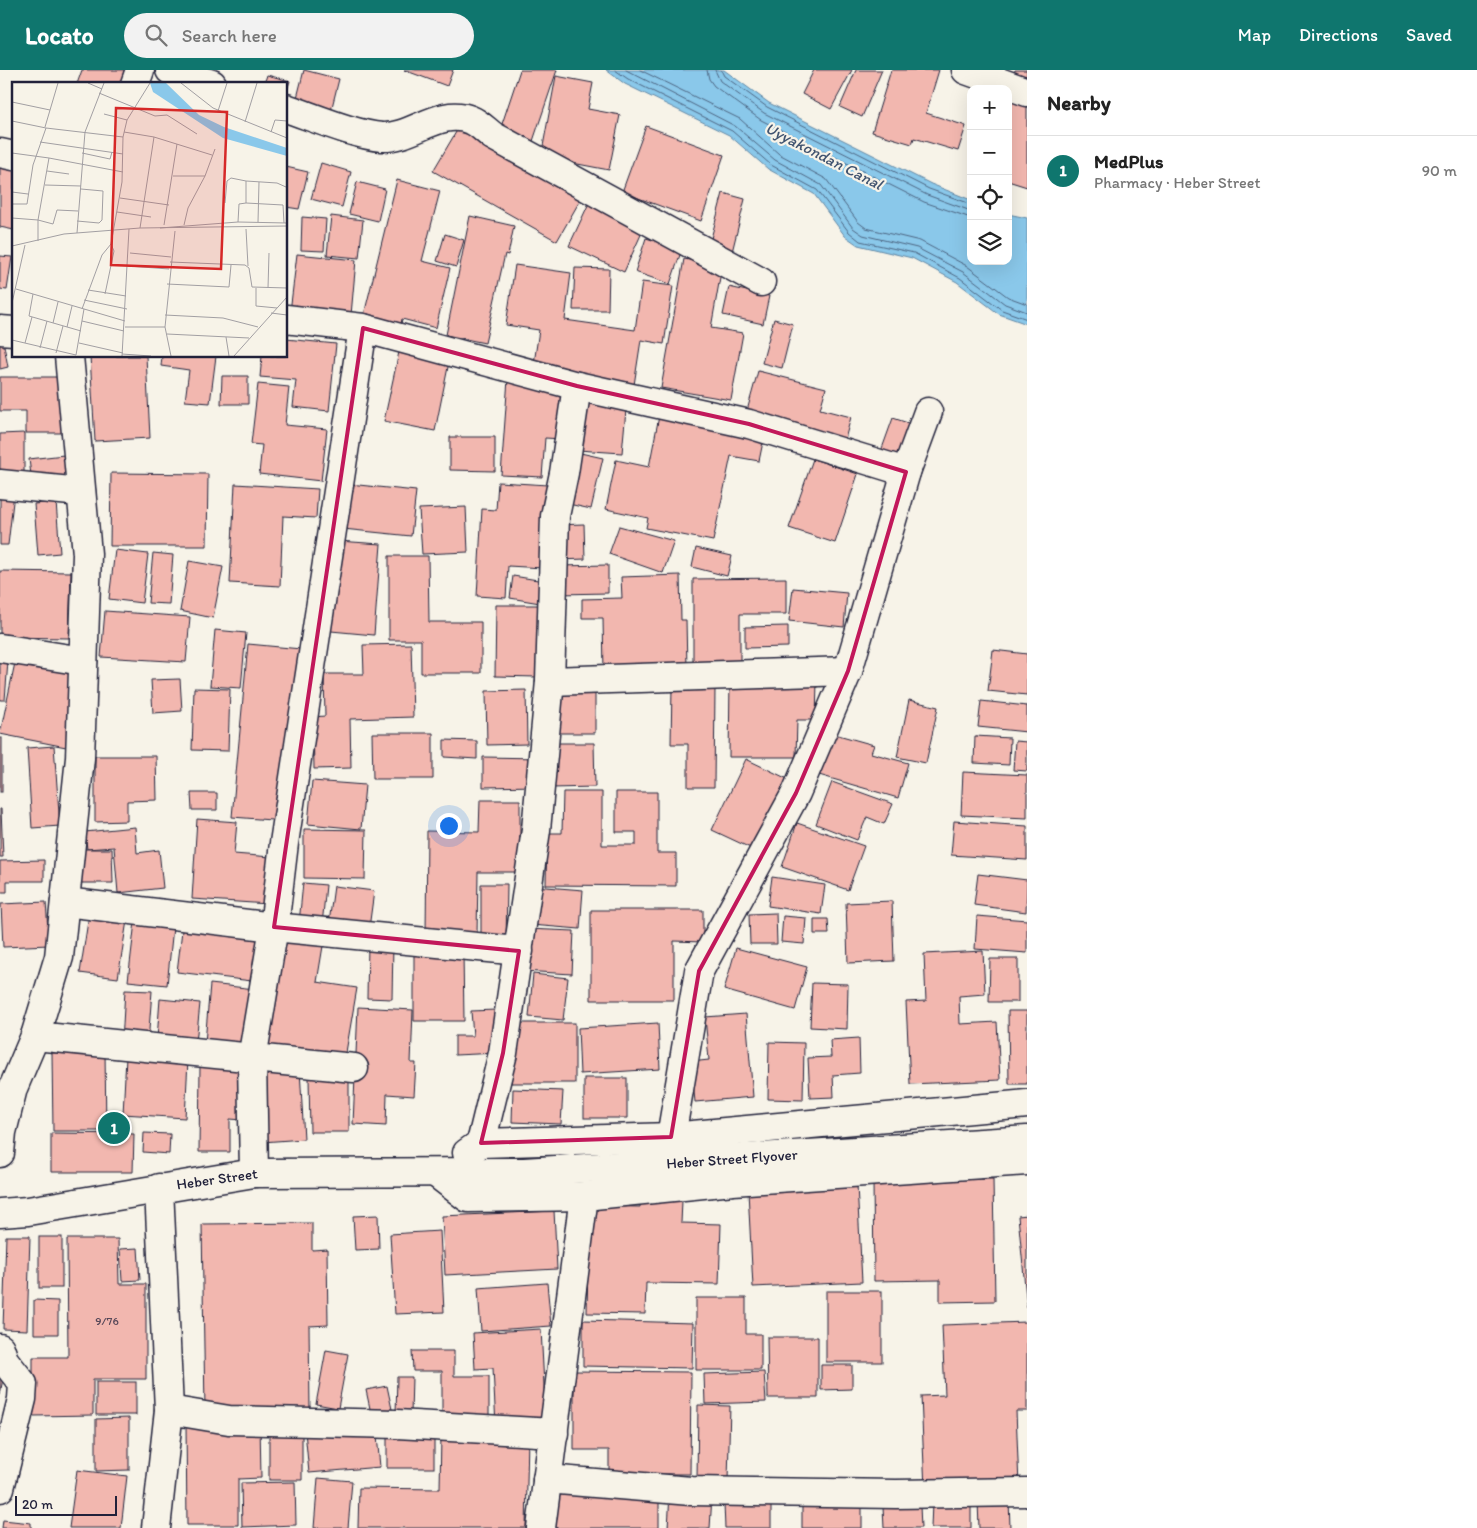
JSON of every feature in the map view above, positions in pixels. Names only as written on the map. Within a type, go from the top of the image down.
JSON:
[{"type":"street","points":[[136,82],[140,70]]},
{"type":"street","points":[[170,70],[206,82]]},
{"type":"street","points":[[966,70],[1027,92]]},
{"type":"street","points":[[288,109],[363,133],[382,137],[399,136],[446,116],[471,120],[493,136],[761,282]]},
{"type":"street","points":[[288,319],[363,328],[576,386],[749,424],[906,472]]},
{"type":"street","points":[[254,1173],[252,1059],[274,926],[284,843],[363,328]]},
{"type":"street","points":[[0,1153],[2,1132],[13,1088],[34,1036],[59,957],[80,758],[87,554],[69,358]]},
{"type":"street","points":[[481,1143],[503,1053],[536,830],[550,681],[555,516],[564,473],[576,386]]},
{"type":"street","points":[[670,1136],[700,971],[796,793],[848,671],[906,472],[928,412]]},
{"type":"street","points":[[0,484],[80,492]]},
{"type":"street","points":[[0,648],[83,661]]},
{"type":"street","points":[[550,681],[848,671]]},
{"type":"street","points":[[65,902],[519,951]]},
{"type":"street","points":[[34,1036],[354,1068]]},
{"type":"street","points":[[1027,1104],[670,1136],[481,1143],[437,1174],[468,1198],[584,1196],[733,1181],[1027,1161]]},
{"type":"street","name":"Heber Street Flyover","points":[[437,1174],[524,1172],[1027,1140]]},
{"type":"street","name":"Heber Street","points":[[0,1213],[254,1173],[437,1174]]},
{"type":"street","points":[[156,1528],[169,1410],[159,1188]]},
{"type":"street","points":[[541,1528],[584,1196]]},
{"type":"street","points":[[0,1348],[4,1360],[23,1384],[22,1399],[0,1488]]},
{"type":"street","points":[[169,1410],[230,1420],[397,1424],[554,1433]]},
{"type":"street","points":[[547,1479],[691,1490],[896,1494],[1027,1492]]},
{"type":"highlighted area","points":[[363,328],[577,386],[749,424],[906,472],[848,671],[796,793],[699,971],[671,1137],[481,1143],[503,1053],[519,951],[274,927]]},
{"type":"water","name":"Uyyakondan Canal","points":[[606,70],[724,70],[769,103],[931,184],[967,198],[967,265],[1012,265],[1012,215],[1027,218],[1027,324],[999,314],[957,282],[912,258],[858,245],[845,236],[814,194],[768,169],[729,135],[625,84]]},
{"type":"building","points":[[82,70],[128,70],[124,82],[78,82]]},
{"type":"building","points":[[304,70],[339,79],[330,115],[295,106]]},
{"type":"building","points":[[404,70],[453,70],[447,86]]},
{"type":"building","points":[[520,70],[557,70],[532,144],[499,133]]},
{"type":"building","points":[[814,70],[852,70],[831,109],[802,94]]},
{"type":"building","points":[[856,70],[882,70],[862,117],[840,107]]},
{"type":"building","points":[[891,70],[939,70],[926,113],[966,126],[958,151],[914,138],[912,144],[872,132]]},
{"type":"building","points":[[1015,70],[1027,70],[1027,83],[1012,79]]},
{"type":"building","points":[[267,75],[290,81],[288,87],[288,82],[265,82]]},
{"type":"building","points":[[556,76],[593,83],[588,109],[620,115],[609,170],[541,157]]},
{"type":"building","points":[[1012,99],[1027,104],[1027,187],[1012,182]]},
{"type":"building","points":[[646,126],[724,155],[701,221],[622,192]]},
{"type":"building","points":[[459,127],[582,197],[557,241],[433,171]]},
{"type":"building","points":[[321,163],[351,172],[342,207],[311,199]]},
{"type":"building","points":[[0,167],[12,170],[12,230],[0,227]]},
{"type":"building","points":[[288,167],[308,172],[299,209],[288,207]]},
{"type":"building","points":[[397,180],[440,191],[422,261],[450,268],[436,328],[402,319],[400,328],[363,319]]},
{"type":"building","points":[[357,182],[385,189],[378,221],[349,214]]},
{"type":"building","points":[[723,193],[745,199],[732,252],[709,246]]},
{"type":"building","points":[[589,203],[644,228],[624,272],[569,246]]},
{"type":"building","points":[[331,216],[363,220],[359,258],[327,255]]},
{"type":"building","points":[[470,216],[514,226],[508,255],[505,254],[485,343],[446,335]]},
{"type":"building","points":[[302,217],[326,219],[324,251],[301,250]]},
{"type":"building","points":[[445,234],[464,240],[456,267],[437,261]]},
{"type":"building","points":[[646,238],[682,249],[670,284],[635,272]]},
{"type":"building","points":[[297,254],[356,260],[351,315],[290,312]]},
{"type":"building","points":[[0,256],[12,257],[7,290],[0,289]]},
{"type":"building","points":[[684,259],[722,266],[711,328],[743,333],[731,400],[661,388]]},
{"type":"building","points":[[515,265],[571,273],[565,320],[635,330],[642,282],[673,286],[664,344],[641,340],[634,385],[533,370],[539,330],[506,325]]},
{"type":"building","points":[[575,268],[609,269],[608,310],[573,310]]},
{"type":"building","points":[[729,287],[769,296],[763,324],[723,315]]},
{"type":"building","points":[[774,319],[793,324],[782,368],[762,363]]},
{"type":"building","points":[[288,339],[336,344],[329,411],[293,407],[296,380],[260,377],[262,358],[288,358]]},
{"type":"building","points":[[3,340],[8,367],[0,369],[0,341]]},
{"type":"building","points":[[399,352],[449,362],[435,431],[384,421]]},
{"type":"building","points":[[90,358],[146,358],[150,438],[95,441]]},
{"type":"building","points":[[162,358],[216,358],[210,403],[185,401],[189,370],[161,366]]},
{"type":"building","points":[[758,371],[826,388],[820,409],[851,417],[844,443],[745,418]]},
{"type":"building","points":[[222,376],[248,376],[248,404],[221,404]]},
{"type":"building","points":[[0,377],[68,377],[68,433],[26,433],[26,411],[0,411]]},
{"type":"building","points":[[508,379],[566,383],[562,439],[545,438],[542,477],[501,475]]},
{"type":"building","points":[[258,384],[289,387],[285,425],[327,429],[321,481],[259,474],[262,445],[251,444]]},
{"type":"building","points":[[582,395],[627,399],[622,453],[578,450]]},
{"type":"building","points":[[659,416],[764,437],[759,461],[731,456],[713,541],[646,528],[648,518],[606,509],[616,460],[649,467]]},
{"type":"building","points":[[893,418],[917,426],[903,465],[879,457]]},
{"type":"building","points":[[24,433],[24,477],[0,477],[0,434]]},
{"type":"building","points":[[450,437],[495,437],[495,471],[450,470]]},
{"type":"building","points":[[576,452],[603,458],[591,509],[564,503]]},
{"type":"building","points":[[64,455],[66,480],[32,483],[29,459]]},
{"type":"building","points":[[813,459],[858,474],[835,543],[789,528]]},
{"type":"building","points":[[111,473],[208,474],[207,546],[110,546]]},
{"type":"building","points":[[498,482],[548,485],[543,568],[508,566],[506,598],[477,596],[482,509],[496,510]]},
{"type":"building","points":[[235,484],[318,489],[316,518],[283,516],[280,586],[230,583]]},
{"type":"building","points":[[349,484],[416,491],[411,536],[343,529]]},
{"type":"building","points":[[0,492],[14,493],[8,545],[0,545]]},
{"type":"building","points":[[56,502],[60,553],[38,555],[34,504]]},
{"type":"building","points":[[466,507],[468,552],[422,554],[419,509]]},
{"type":"building","points":[[584,524],[585,559],[559,560],[556,525]]},
{"type":"building","points":[[619,526],[674,541],[663,573],[609,554]]},
{"type":"building","points":[[338,541],[381,544],[374,635],[331,631]]},
{"type":"building","points":[[696,548],[732,556],[727,576],[692,567]]},
{"type":"building","points":[[115,550],[148,554],[142,603],[109,599]]},
{"type":"building","points":[[153,553],[173,555],[169,604],[148,603]]},
{"type":"building","points":[[389,556],[428,556],[429,622],[481,622],[481,673],[421,673],[421,640],[389,640]]},
{"type":"building","points":[[189,561],[223,567],[213,618],[180,611]]},
{"type":"building","points":[[608,565],[608,593],[559,594],[559,566]]},
{"type":"building","points":[[0,571],[71,572],[69,638],[0,637]]},
{"type":"building","points":[[680,575],[681,620],[686,620],[687,669],[604,672],[603,618],[582,618],[582,599],[622,598],[621,577]]},
{"type":"building","points":[[513,576],[544,581],[540,603],[510,598]]},
{"type":"building","points":[[786,578],[786,614],[740,614],[740,668],[693,668],[693,579]]},
{"type":"building","points":[[793,588],[847,593],[844,627],[789,621]]},
{"type":"building","points":[[496,605],[538,605],[537,677],[495,676]]},
{"type":"building","points":[[105,611],[190,617],[186,662],[101,657]]},
{"type":"building","points":[[788,626],[788,647],[745,648],[745,627]]},
{"type":"building","points":[[215,630],[246,633],[241,688],[210,686]]},
{"type":"building","points":[[248,644],[301,649],[285,821],[232,817]]},
{"type":"building","points":[[411,644],[413,717],[350,719],[351,768],[314,769],[313,717],[325,716],[324,674],[364,674],[363,645]]},
{"type":"building","points":[[993,650],[1027,654],[1027,695],[988,691]]},
{"type":"building","points":[[16,658],[82,671],[66,747],[0,734]]},
{"type":"building","points":[[0,660],[8,661],[5,700],[0,700]]},
{"type":"building","points":[[180,679],[182,711],[153,713],[151,680]]},
{"type":"building","points":[[730,680],[817,681],[816,720],[797,720],[796,757],[729,757]]},
{"type":"building","points":[[672,687],[715,687],[714,787],[688,787],[688,744],[671,744]]},
{"type":"building","points":[[194,688],[230,689],[228,751],[192,750]]},
{"type":"building","points":[[526,690],[527,744],[487,745],[486,691]]},
{"type":"building","points":[[595,691],[595,733],[551,733],[551,692]]},
{"type":"building","points":[[909,700],[938,707],[926,763],[897,757]]},
{"type":"building","points":[[981,701],[1027,706],[1027,732],[978,727]]},
{"type":"building","points":[[372,733],[433,733],[433,779],[373,779]]},
{"type":"building","points":[[831,733],[874,745],[871,753],[908,763],[898,798],[819,775]]},
{"type":"building","points":[[975,736],[1010,738],[1009,765],[974,763]]},
{"type":"building","points":[[0,738],[2,738],[2,792],[0,792]]},
{"type":"building","points":[[444,740],[477,741],[477,759],[444,757]]},
{"type":"building","points":[[1015,741],[1027,742],[1027,771],[1013,770]]},
{"type":"building","points":[[550,743],[594,743],[595,787],[551,788]]},
{"type":"building","points":[[54,746],[60,826],[32,828],[27,748]]},
{"type":"building","points":[[95,756],[156,756],[157,800],[127,801],[127,821],[95,822]]},
{"type":"building","points":[[483,757],[539,758],[538,786],[483,787]]},
{"type":"building","points":[[746,759],[794,782],[759,852],[712,830]]},
{"type":"building","points":[[963,772],[1027,775],[1027,818],[961,815]]},
{"type":"building","points":[[312,781],[365,785],[361,829],[308,824]]},
{"type":"building","points":[[832,782],[893,804],[884,824],[867,817],[857,840],[816,824]]},
{"type":"building","points":[[563,792],[602,792],[602,845],[636,845],[636,832],[616,832],[616,792],[657,792],[657,853],[676,853],[676,886],[546,885],[547,833],[562,833]]},
{"type":"building","points":[[191,793],[217,793],[217,810],[192,810]]},
{"type":"building","points":[[480,800],[520,800],[520,872],[478,872],[477,935],[426,935],[427,831],[479,832]]},
{"type":"building","points":[[1,809],[3,857],[0,857]]},
{"type":"building","points":[[197,819],[237,822],[234,854],[271,857],[268,904],[192,899]]},
{"type":"building","points":[[954,821],[1027,826],[1027,860],[951,855]]},
{"type":"building","points":[[797,823],[864,846],[848,890],[782,867]]},
{"type":"building","points":[[135,827],[137,853],[159,850],[163,888],[118,893],[114,847],[87,849],[85,832]]},
{"type":"building","points":[[304,829],[366,830],[365,879],[304,878]]},
{"type":"building","points":[[80,849],[112,849],[113,883],[80,883]]},
{"type":"building","points":[[44,860],[44,881],[7,881],[7,892],[0,892],[0,861]]},
{"type":"building","points":[[978,874],[1027,880],[1026,912],[974,905]]},
{"type":"building","points":[[772,877],[825,885],[821,914],[768,906]]},
{"type":"building","points":[[303,883],[326,885],[322,925],[299,923]]},
{"type":"building","points":[[481,884],[507,884],[506,943],[481,944]]},
{"type":"building","points":[[334,886],[374,891],[369,928],[329,923]]},
{"type":"building","points":[[534,886],[583,890],[580,929],[531,925]]},
{"type":"building","points":[[892,901],[894,961],[848,963],[846,903]]},
{"type":"building","points":[[46,902],[49,945],[3,947],[1,904]]},
{"type":"building","points":[[90,908],[128,914],[118,978],[80,973]]},
{"type":"building","points":[[591,910],[703,910],[703,942],[674,941],[674,1000],[591,1000]]},
{"type":"building","points":[[136,913],[174,917],[167,985],[128,981]]},
{"type":"building","points":[[776,913],[777,944],[750,944],[749,914]]},
{"type":"building","points":[[783,916],[806,918],[804,944],[781,942]]},
{"type":"building","points":[[977,916],[1027,920],[1027,953],[975,949]]},
{"type":"building","points":[[814,919],[828,919],[829,934],[814,934]]},
{"type":"building","points":[[183,922],[258,932],[252,981],[177,972]]},
{"type":"building","points":[[526,929],[574,931],[572,974],[523,971]]},
{"type":"building","points":[[283,939],[323,946],[317,982],[357,988],[345,1058],[265,1045]]},
{"type":"building","points":[[368,944],[393,944],[392,999],[367,998]]},
{"type":"building","points":[[736,948],[807,967],[795,1010],[724,990]]},
{"type":"building","points":[[983,951],[985,994],[959,996],[960,1024],[997,1022],[1000,1080],[910,1084],[906,1002],[926,1001],[924,954]]},
{"type":"building","points":[[414,953],[463,953],[464,1021],[414,1021]]},
{"type":"building","points":[[990,959],[1018,959],[1018,1002],[989,1002]]},
{"type":"building","points":[[533,974],[568,978],[563,1020],[529,1017]]},
{"type":"building","points":[[812,983],[848,984],[847,1029],[810,1027]]},
{"type":"building","points":[[210,984],[255,989],[249,1048],[205,1043]]},
{"type":"building","points":[[125,990],[152,991],[148,1043],[122,1042]]},
{"type":"building","points":[[160,999],[200,1003],[196,1043],[157,1039]]},
{"type":"building","points":[[358,1007],[413,1010],[411,1063],[416,1063],[414,1096],[387,1094],[386,1126],[353,1124]]},
{"type":"building","points":[[496,1010],[498,1053],[455,1055],[455,1036],[473,1036],[471,1011]]},
{"type":"building","points":[[1008,1011],[1027,1011],[1027,1084],[1009,1084]]},
{"type":"building","points":[[746,1014],[753,1097],[695,1102],[691,1062],[709,1060],[705,1017]]},
{"type":"building","points":[[511,1023],[575,1023],[575,1083],[511,1083]]},
{"type":"building","points":[[658,1023],[660,1069],[580,1074],[578,1028]]},
{"type":"building","points":[[859,1038],[860,1073],[833,1075],[834,1097],[810,1098],[808,1058],[831,1057],[830,1040]]},
{"type":"building","points":[[769,1042],[804,1043],[803,1100],[768,1099]]},
{"type":"building","points":[[105,1052],[106,1131],[53,1131],[52,1053]]},
{"type":"building","points":[[126,1057],[188,1060],[185,1118],[123,1114]]},
{"type":"building","points":[[200,1067],[243,1068],[243,1120],[230,1119],[230,1152],[199,1152]]},
{"type":"building","points":[[300,1070],[304,1139],[262,1142],[257,1073]]},
{"type":"building","points":[[349,1076],[349,1132],[310,1132],[309,1077]]},
{"type":"building","points":[[584,1078],[627,1078],[627,1118],[584,1118]]},
{"type":"building","points":[[513,1089],[563,1091],[561,1124],[512,1122]]},
{"type":"building","points":[[51,1133],[134,1134],[133,1172],[51,1172]]},
{"type":"building","points":[[144,1133],[170,1134],[169,1154],[143,1152]]},
{"type":"building","points":[[993,1179],[995,1301],[940,1302],[940,1280],[874,1281],[873,1180]]},
{"type":"building","points":[[857,1185],[862,1282],[753,1287],[748,1191]]},
{"type":"building","points":[[640,1200],[682,1201],[681,1223],[721,1224],[719,1284],[646,1283],[645,1314],[587,1313],[589,1206],[640,1207]]},
{"type":"building","points":[[554,1211],[557,1269],[445,1275],[442,1216]]},
{"type":"building","points":[[378,1215],[379,1249],[355,1250],[353,1216]]},
{"type":"building","points":[[1027,1215],[1027,1307],[1018,1216]]},
{"type":"building","points":[[312,1223],[312,1250],[327,1249],[328,1325],[309,1326],[310,1412],[205,1410],[202,1224]]},
{"type":"building","points":[[440,1231],[444,1312],[395,1314],[390,1234]]},
{"type":"building","points":[[6,1236],[30,1236],[27,1330],[3,1329]]},
{"type":"building","points":[[39,1237],[62,1237],[62,1288],[39,1288]]},
{"type":"building","points":[[67,1239],[118,1239],[119,1284],[146,1284],[146,1379],[93,1379],[93,1415],[33,1416],[33,1357],[68,1357]]},
{"type":"building","points":[[138,1248],[140,1280],[122,1281],[120,1249]]},
{"type":"building","points":[[547,1283],[551,1326],[481,1331],[478,1288]]},
{"type":"building","points":[[826,1291],[882,1291],[882,1362],[826,1362]]},
{"type":"building","points":[[696,1298],[746,1298],[746,1334],[761,1334],[761,1370],[696,1370]]},
{"type":"building","points":[[34,1300],[58,1301],[58,1334],[34,1334]]},
{"type":"building","points":[[583,1320],[693,1323],[692,1368],[583,1366]]},
{"type":"building","points":[[1027,1322],[1027,1411],[1016,1411],[1019,1486],[925,1490],[921,1396],[945,1395],[942,1325]]},
{"type":"building","points":[[541,1329],[546,1423],[496,1426],[493,1368],[475,1369],[473,1333]]},
{"type":"building","points":[[767,1337],[818,1337],[818,1398],[768,1398]]},
{"type":"building","points":[[326,1350],[348,1354],[338,1408],[316,1404]]},
{"type":"building","points":[[412,1351],[454,1351],[454,1376],[489,1376],[489,1421],[442,1421],[442,1371],[413,1371]]},
{"type":"building","points":[[821,1365],[852,1365],[852,1389],[821,1390]]},
{"type":"building","points":[[574,1371],[691,1372],[690,1474],[609,1474],[609,1450],[574,1450]]},
{"type":"building","points":[[764,1372],[766,1402],[705,1404],[704,1374]]},
{"type":"building","points":[[0,1377],[3,1378],[0,1395]]},
{"type":"building","points":[[397,1377],[412,1377],[411,1414],[396,1414]]},
{"type":"building","points":[[96,1382],[136,1382],[136,1415],[96,1415]]},
{"type":"building","points":[[387,1386],[393,1414],[372,1418],[366,1390]]},
{"type":"building","points":[[698,1405],[730,1406],[728,1480],[697,1480]]},
{"type":"building","points":[[129,1418],[129,1470],[96,1471],[96,1419]]},
{"type":"building","points":[[186,1424],[260,1424],[261,1478],[238,1479],[238,1525],[187,1525]]},
{"type":"building","points":[[269,1425],[302,1425],[302,1480],[269,1480]]},
{"type":"building","points":[[376,1425],[380,1467],[309,1473],[305,1431]]},
{"type":"building","points":[[387,1434],[434,1434],[434,1468],[387,1468]]},
{"type":"building","points":[[441,1436],[528,1437],[526,1528],[358,1528],[359,1488],[440,1489]]},
{"type":"building","points":[[77,1470],[127,1476],[121,1528],[69,1528]]},
{"type":"building","points":[[318,1478],[352,1481],[348,1528],[314,1528]]},
{"type":"building","points":[[295,1482],[296,1525],[242,1527],[241,1483]]},
{"type":"building","points":[[659,1489],[659,1528],[555,1528],[555,1490]]},
{"type":"building","points":[[670,1494],[712,1496],[710,1528],[668,1528]]},
{"type":"building","points":[[1009,1499],[1010,1528],[979,1528],[978,1501]]},
{"type":"building","points":[[771,1502],[771,1528],[725,1528],[724,1504]]},
{"type":"building","points":[[932,1503],[971,1503],[971,1528],[931,1528]]},
{"type":"building","points":[[802,1504],[862,1504],[862,1528],[802,1528]]},
{"type":"building","points":[[920,1506],[921,1528],[884,1528],[883,1507]]},
{"type":"building","points":[[3,1520],[31,1523],[31,1528],[2,1528]]},
{"type":"place","name":"MedPlus","points":[[114,1128]]}]
